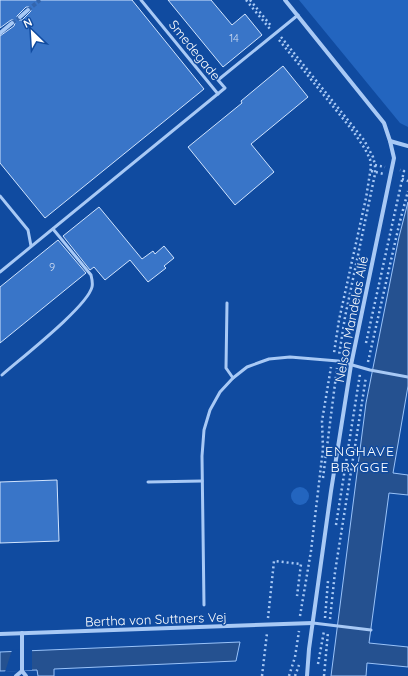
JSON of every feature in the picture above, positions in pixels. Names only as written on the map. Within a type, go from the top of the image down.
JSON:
[{"type":"street","name":"Nelson Mandelas Allé","points":[[285,0],[384,123],[394,158],[351,365],[331,491],[306,676]]},
{"type":"street","points":[[20,17],[28,10]]},
{"type":"street","points":[[0,33],[12,23]]},
{"type":"street","points":[[390,142],[408,146]]},
{"type":"street","name":"Bertha von Suttners Vej","points":[[0,634],[313,624]]},
{"type":"street","points":[[22,633],[22,671],[26,676]]},
{"type":"street","points":[[16,676],[22,671]]},
{"type":"lane","name":"Smedegade","points":[[142,0],[218,94]]},
{"type":"lane","points":[[0,272],[225,88],[218,80],[298,15]]},
{"type":"lane","points":[[0,196],[28,230],[31,246]]},
{"type":"lane","points":[[2,375],[73,313],[87,298],[92,288],[93,281],[91,275],[52,229]]},
{"type":"lane","points":[[227,303],[226,368],[233,378]]},
{"type":"lane","points":[[204,604],[202,456],[204,430],[210,410],[220,392],[233,378],[247,367],[269,359],[290,357],[332,360],[368,370],[408,377]]},
{"type":"lane","points":[[148,482],[202,481]]},
{"type":"lane","points":[[313,624],[325,624],[371,630]]},
{"type":"path","points":[[246,0],[358,130],[370,149],[375,165],[375,174],[345,317]]},
{"type":"path","points":[[250,0],[352,131],[365,149],[370,159],[371,167],[366,198],[339,320],[322,421],[323,449],[311,551],[295,657],[289,676]]},
{"type":"path","points":[[365,345],[404,171],[375,165]]},
{"type":"path","points":[[403,179],[408,180]]},
{"type":"path","points":[[324,676],[331,625],[335,572],[368,370],[399,225],[408,191]]},
{"type":"path","points":[[336,529],[361,368]]},
{"type":"path","points":[[262,676],[274,561],[301,564],[297,596]]},
{"type":"path","points":[[317,669],[325,624],[329,575]]},
{"type":"shaded area","points":[[299,0],[408,0],[408,127],[400,123]]},
{"type":"shaded area","points":[[408,202],[408,386],[393,473],[408,475],[408,495],[389,493],[369,643],[408,647],[408,667],[367,663],[366,676],[331,676],[366,403],[399,237]]},
{"type":"shaded area","points":[[300,487],[306,490],[309,496],[306,502],[300,505],[294,502],[291,496],[294,490]]},
{"type":"shaded area","points":[[240,642],[236,661],[54,669],[54,676],[38,676],[37,670],[0,671],[0,652]]},
{"type":"pier","points":[[32,649],[32,670],[5,672],[12,650]]},
{"type":"building","points":[[0,0],[132,0],[204,89],[45,218],[0,163],[0,36],[14,26],[14,20],[11,20],[0,28]],"holes":[[[26,7],[30,7],[31,11],[22,20],[19,20],[17,16]]]},
{"type":"building","points":[[168,0],[211,0],[232,25],[245,14],[262,35],[223,67]]},
{"type":"building","points":[[283,66],[308,97],[251,144],[274,172],[235,205],[188,147],[242,103],[241,101]]},
{"type":"building","points":[[99,207],[142,259],[153,251],[155,254],[164,246],[174,258],[164,266],[166,268],[148,282],[130,260],[105,280],[94,267],[90,270],[63,236]]},
{"type":"building","points":[[58,240],[86,273],[0,343],[0,287]]},
{"type":"building","points":[[57,480],[59,541],[0,543],[0,482]]},
{"type":"tunnel","points":[[28,10],[40,0]]},
{"type":"tunnel","points":[[12,23],[20,17]]},
{"type":"district","name":"ENGHAVE BRYGGE","points":[[360,460]]}]
